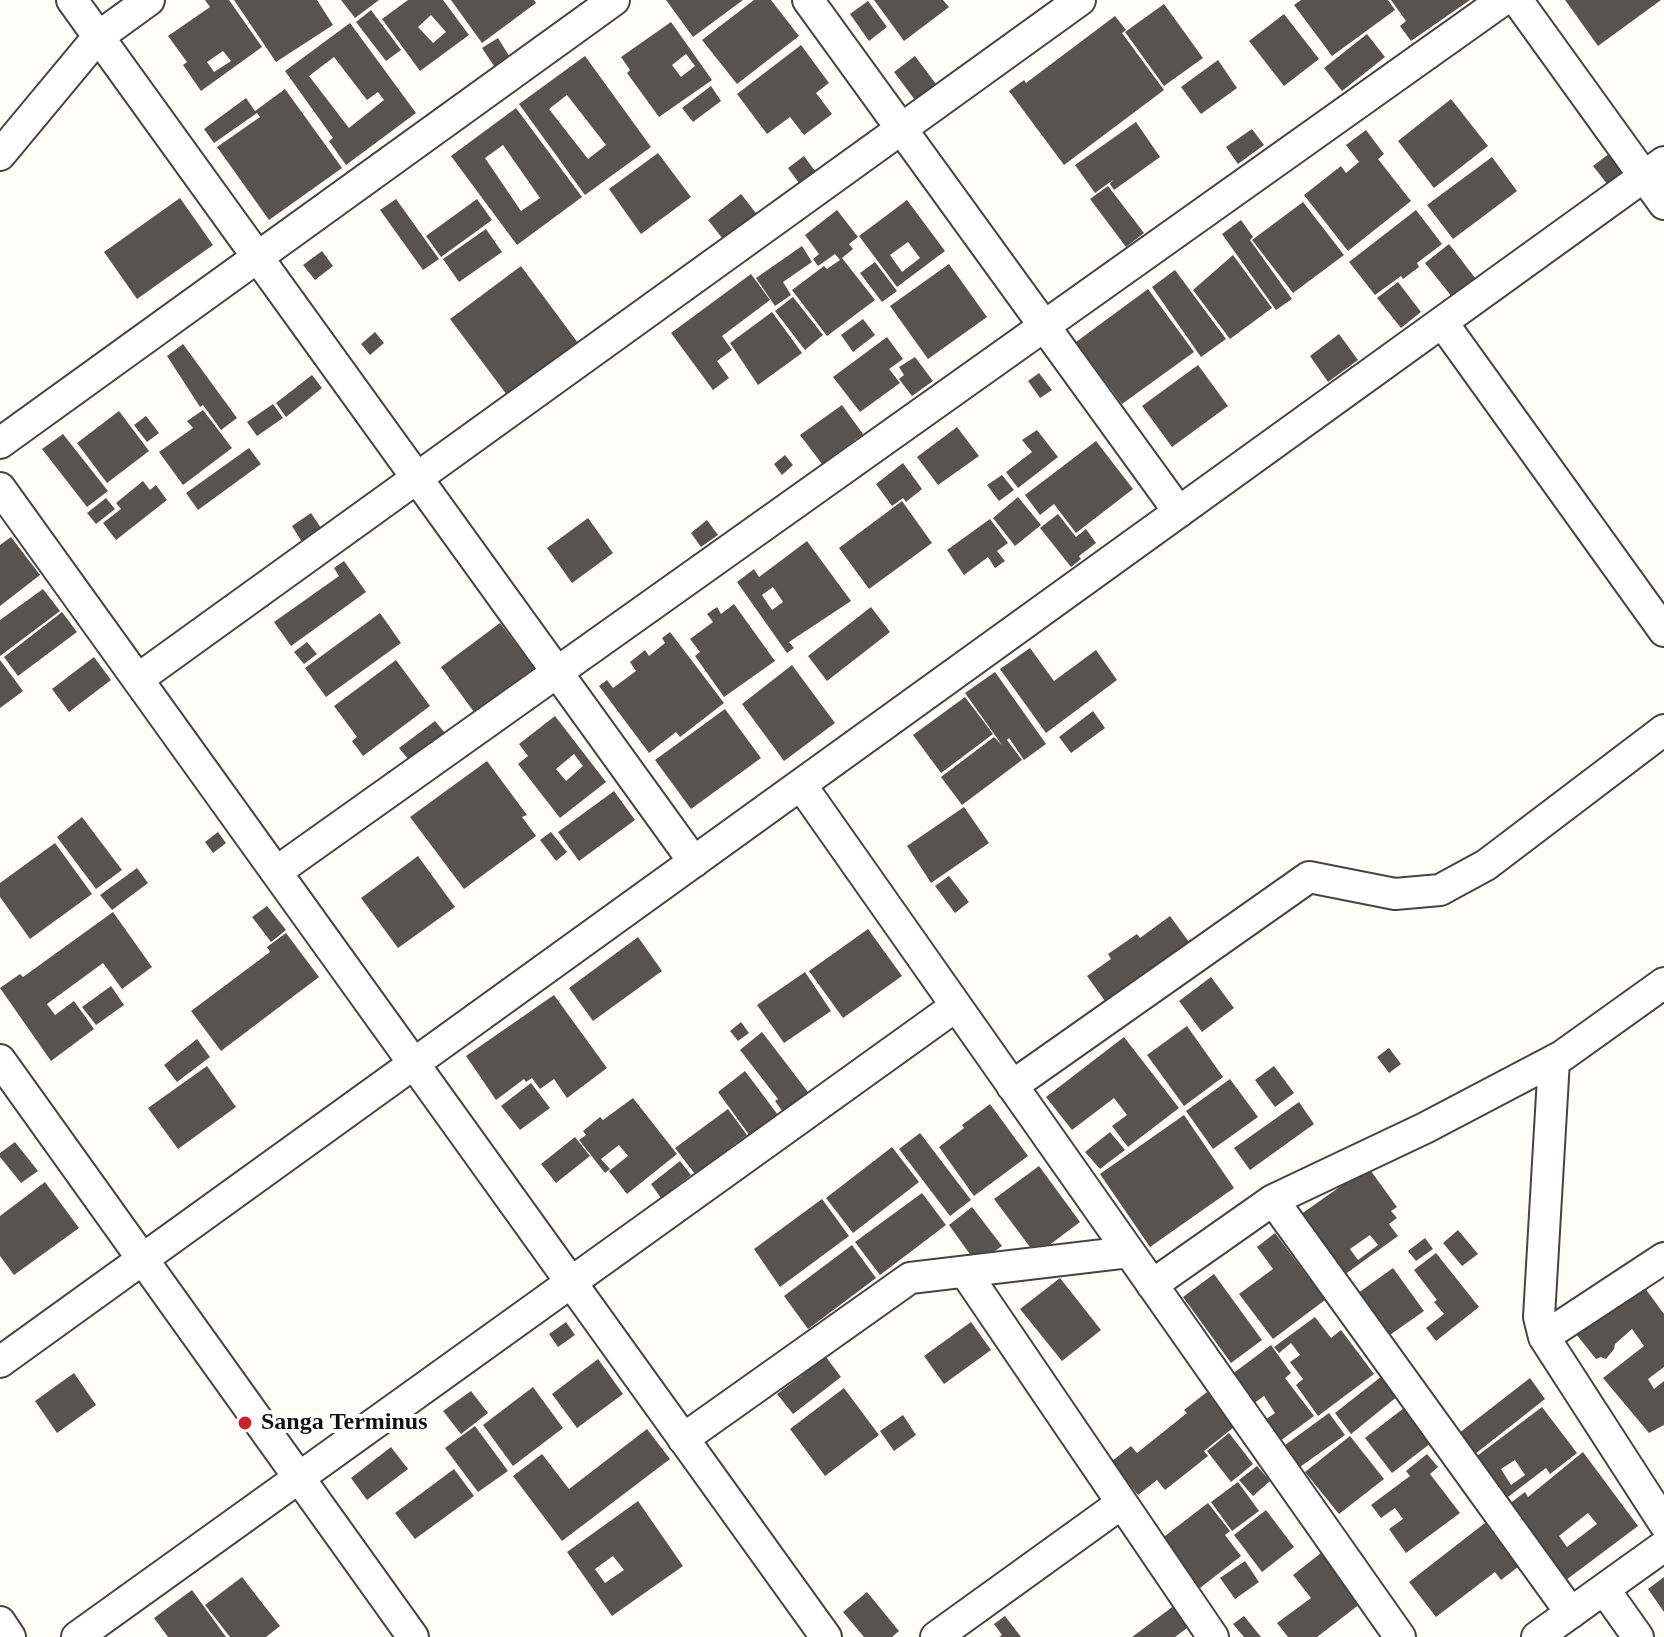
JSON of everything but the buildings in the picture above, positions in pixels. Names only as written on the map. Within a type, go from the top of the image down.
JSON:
[{"type":"street","points":[[72,0],[694,862]]},
{"type":"street","points":[[0,155],[98,37],[149,0]]},
{"type":"street","points":[[0,443],[614,0]]},
{"type":"street","points":[[808,0],[1179,512]]},
{"type":"street","points":[[138,679],[1080,0]]},
{"type":"street","points":[[276,872],[1503,0]]},
{"type":"street","points":[[1517,0],[1654,169],[1664,204]]},
{"type":"street","points":[[0,1362],[1654,169]]},
{"type":"street","points":[[1442,322],[1664,631]]},
{"type":"street","points":[[4,501],[138,679],[826,1637]]},
{"type":"street","points":[[1012,1086],[1309,877],[1395,894],[1440,890],[1486,865],[1664,730]]},
{"type":"street","points":[[801,785],[1400,1637]]},
{"type":"street","points":[[1152,1285],[1273,1200],[1425,1128],[1554,1060],[1664,983]]},
{"type":"street","points":[[77,1637],[956,1006]]},
{"type":"street","points":[[0,1060],[413,1637]]},
{"type":"street","points":[[1554,1060],[1539,1317],[1544,1337],[1664,1523]]},
{"type":"street","points":[[1273,1200],[1571,1613]]},
{"type":"street","points":[[683,1439],[910,1278],[1129,1252]]},
{"type":"street","points":[[1544,1337],[1664,1258]]},
{"type":"street","points":[[965,1272],[1213,1637]]},
{"type":"street","points":[[936,1637],[1122,1503]]},
{"type":"street","points":[[1537,1637],[1664,1546]]},
{"type":"street","points":[[1604,1589],[1638,1637]]},
{"type":"street","points":[[0,1622],[10,1637]]},
{"type":"place","name":"Sanga Terminus","points":[[245,1423]]}]
